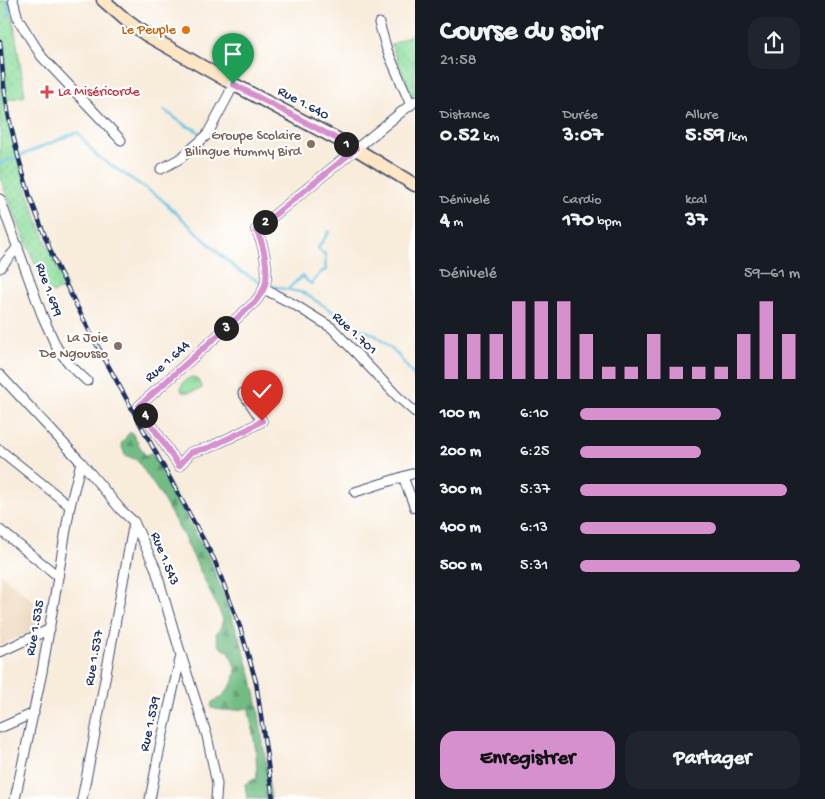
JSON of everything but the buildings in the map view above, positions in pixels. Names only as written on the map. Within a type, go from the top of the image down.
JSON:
[{"type":"street","points":[[13,0],[18,19],[42,57],[121,140]]},
{"type":"street","name":"Rue 1.640","points":[[103,0],[145,34],[233,84],[356,149],[415,185]]},
{"type":"street","points":[[264,286],[266,272],[263,246],[256,230],[413,103],[387,50],[379,23]]},
{"type":"street","points":[[161,169],[181,158],[207,135],[233,84]]},
{"type":"street","name":"Rue 1.699","points":[[0,199],[42,315],[58,348],[71,366],[87,382]]},
{"type":"street","points":[[0,268],[18,247]]},
{"type":"street","name":"Rue 1.701","points":[[264,286],[332,328],[410,410],[415,412]]},
{"type":"street","name":"Rue 1.644","points":[[243,393],[262,421],[208,448],[191,452],[179,466],[139,406],[255,302],[264,286]]},
{"type":"street","name":"Rue 1.543","points":[[0,375],[81,462],[121,510],[134,522],[155,566],[209,743],[217,784],[216,799]]},
{"type":"street","points":[[0,450],[70,506]]},
{"type":"street","name":"Rue 1.535","points":[[15,799],[50,629],[70,506],[81,462]]},
{"type":"street","points":[[355,492],[415,473]]},
{"type":"street","points":[[403,476],[415,508]]},
{"type":"street","name":"Rue 1.537","points":[[82,799],[134,522]]},
{"type":"street","points":[[0,530],[58,576]]},
{"type":"street","points":[[0,652],[50,629]]},
{"type":"street","name":"Rue 1.539","points":[[150,799],[181,655]]},
{"type":"street","points":[[0,728],[34,713]]},
{"type":"shaded area","points":[[0,573],[42,610],[37,629],[0,646]]},
{"type":"green space","points":[[0,0],[10,0],[25,96],[6,100],[16,148],[37,219],[67,287],[53,293],[45,288],[3,186],[0,174]]},
{"type":"green space","points":[[415,33],[415,95],[412,97],[391,45]]},
{"type":"green space","points":[[193,377],[197,379],[202,387],[201,389],[182,392],[181,388],[184,382]]},
{"type":"green space","points":[[129,433],[132,433],[145,455],[151,453],[155,458],[211,562],[241,642],[251,675],[258,707],[271,799],[247,799],[245,784],[257,778],[256,751],[249,710],[247,708],[220,710],[211,708],[212,702],[222,697],[234,681],[236,670],[229,651],[221,647],[217,640],[216,634],[221,627],[223,619],[184,537],[160,494],[137,460],[125,455],[121,444]]},
{"type":"waterway","points":[[7,0],[9,15],[7,16]]},
{"type":"waterway","points":[[164,110],[202,135]]},
{"type":"waterway","points":[[0,164],[78,133],[97,156],[159,197],[238,270],[262,283]]},
{"type":"waterway","points":[[288,289],[302,276],[311,284],[321,272],[326,270],[325,254],[318,248],[328,231]]},
{"type":"waterway","points":[[267,285],[304,293],[360,329],[374,334],[397,354],[415,377]]},
{"type":"railway","points":[[0,41],[9,118],[18,156],[30,197],[56,265],[91,334],[214,559],[240,627],[256,682],[273,799]]},
{"type":"place","name":"Le Peuple","points":[[186,30]]},
{"type":"place","name":"La Miséricorde","points":[[47,92]]},
{"type":"place","name":"Groupe Scolaire Bilingue Hummy Bird","points":[[311,144]]},
{"type":"place","name":"La Joie De Ngousso","points":[[118,346]]},
{"type":"route","points":[[233,84],[356,149],[256,230],[263,246],[266,272],[264,289],[255,302],[139,406],[179,466],[191,452],[208,448],[262,421]]}]
